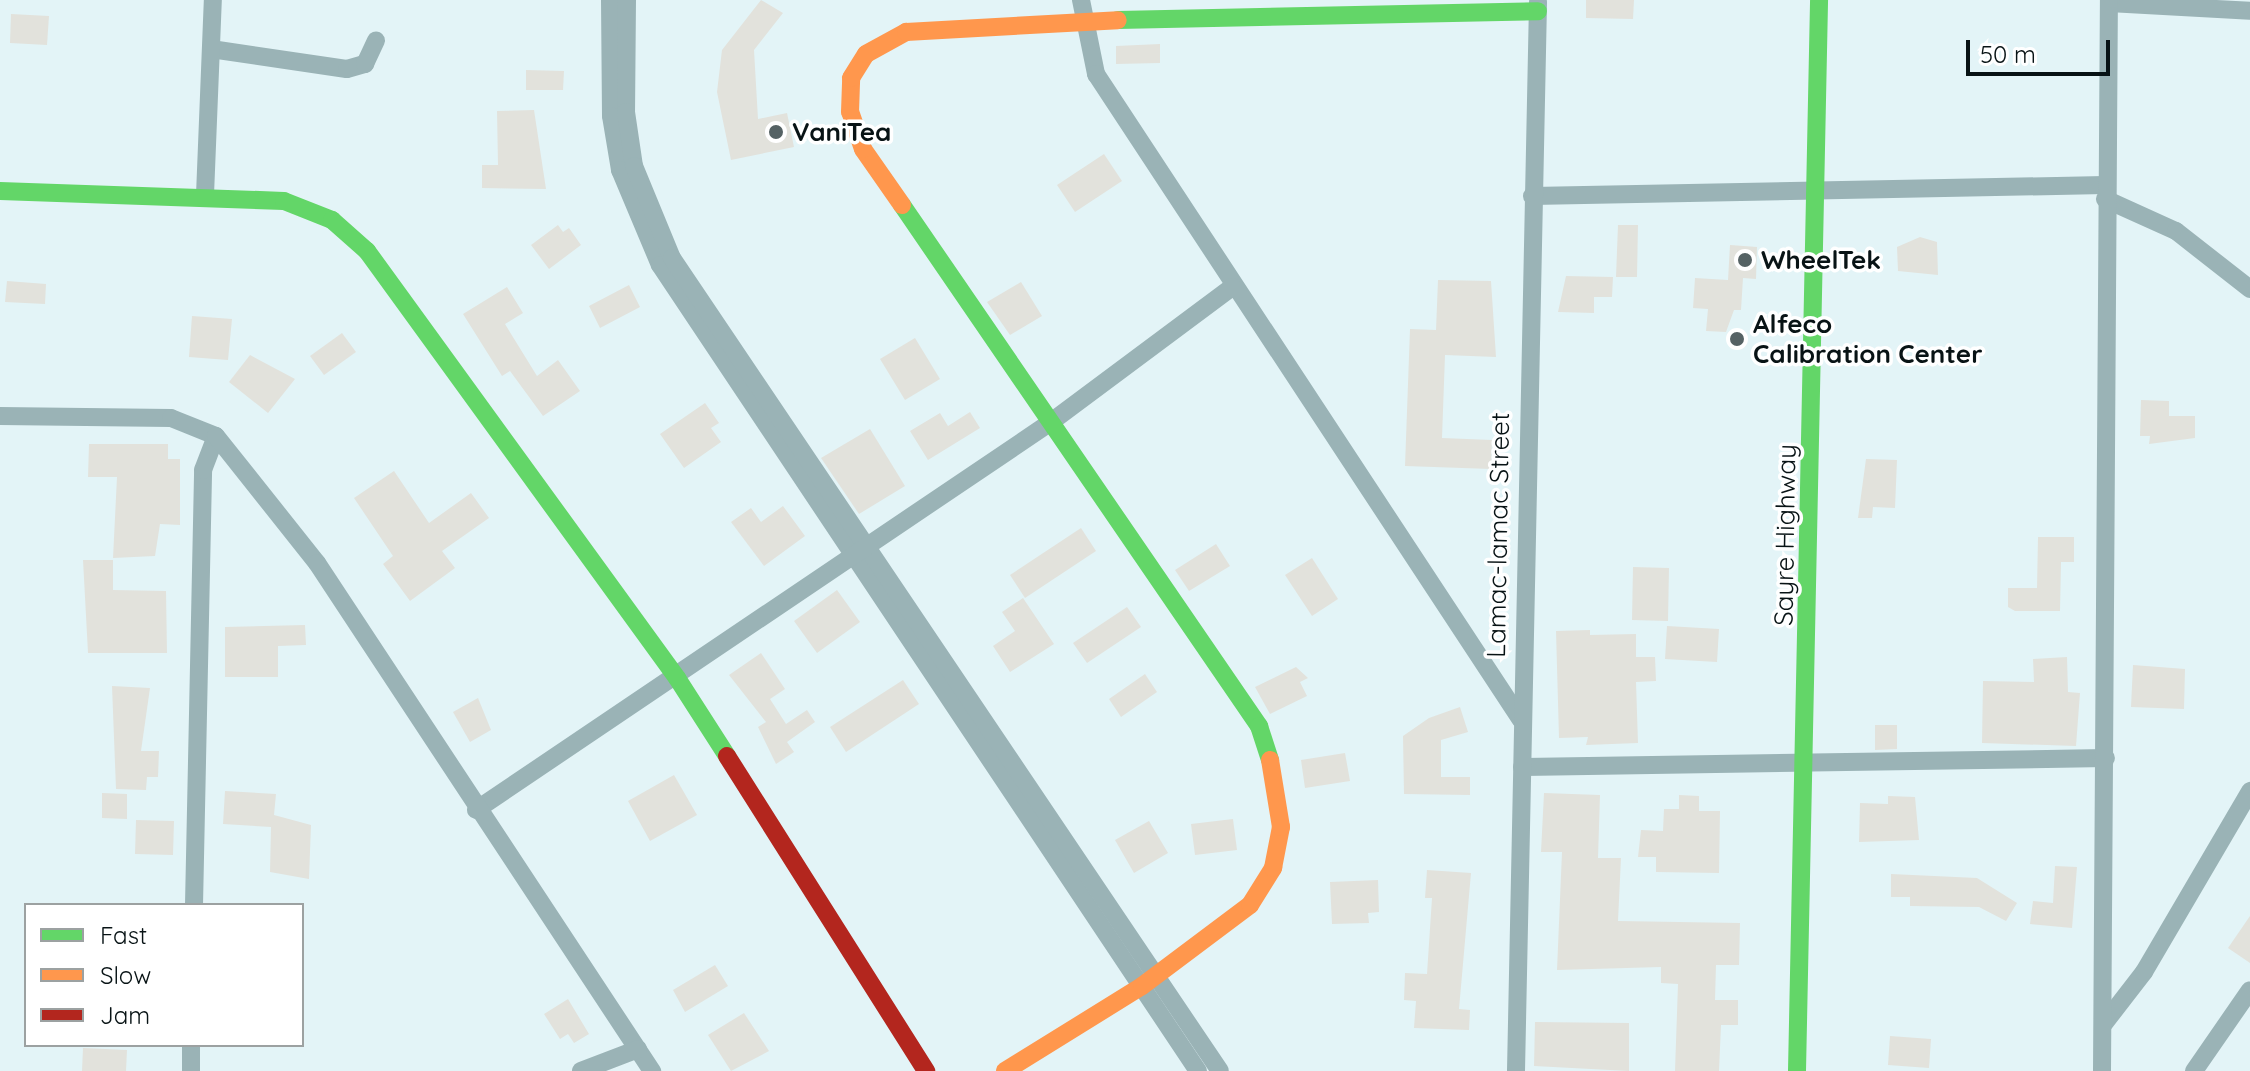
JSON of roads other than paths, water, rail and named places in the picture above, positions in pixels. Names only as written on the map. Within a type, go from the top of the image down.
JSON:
[{"type":"main road","name":"Sayre Highway","points":[[1797,1071],[1807,763],[1819,0]]},
{"type":"main road","points":[[1005,1071],[1148,982],[1250,905],[1273,868],[1281,827],[1275,774],[1259,726],[863,149],[850,112],[851,78],[866,54],[906,32],[1080,21],[1538,6]]},
{"type":"main road","points":[[0,191],[205,195],[284,201],[332,220],[367,251],[677,678],[926,1071]]},
{"type":"street","points":[[205,195],[213,0]]},
{"type":"street","points":[[610,0],[618,68],[620,170],[654,253],[699,311],[1148,982],[1198,1071]]},
{"type":"street","points":[[618,68],[627,0]]},
{"type":"street","points":[[1081,0],[1080,21],[1096,74],[1232,287],[1521,720]]},
{"type":"street","points":[[2102,1071],[2106,758],[2105,192],[2109,1],[2143,7],[2250,11]]},
{"type":"street","name":"Lamac-lamac Street","points":[[1516,1071],[1538,6]]},
{"type":"street","points":[[2108,33],[2143,7]]},
{"type":"street","points":[[211,49],[347,69],[365,64],[376,40]]},
{"type":"street","points":[[1532,196],[1817,186],[2105,192],[2176,231],[2250,289]]},
{"type":"street","points":[[476,810],[677,678],[856,549],[1051,422],[1232,287]]},
{"type":"street","points":[[0,416],[171,418],[216,436],[317,563],[476,810],[652,1071]]},
{"type":"street","points":[[194,903],[203,470],[216,436]]},
{"type":"street","points":[[1522,767],[2106,758]]},
{"type":"street","points":[[2103,1025],[2144,972],[2250,791]]},
{"type":"street","points":[[1148,982],[1220,1071]]},
{"type":"street","points":[[2194,1071],[2250,990]]},
{"type":"street","points":[[191,1047],[191,1071]]},
{"type":"street","points":[[581,1071],[638,1049]]},
{"type":"place","name":"VaniTea","points":[[776,132]]},
{"type":"place","name":"WheelTek","points":[[1745,260]]},
{"type":"place","name":"Alfeco Calibration Center","points":[[1737,339]]}]
